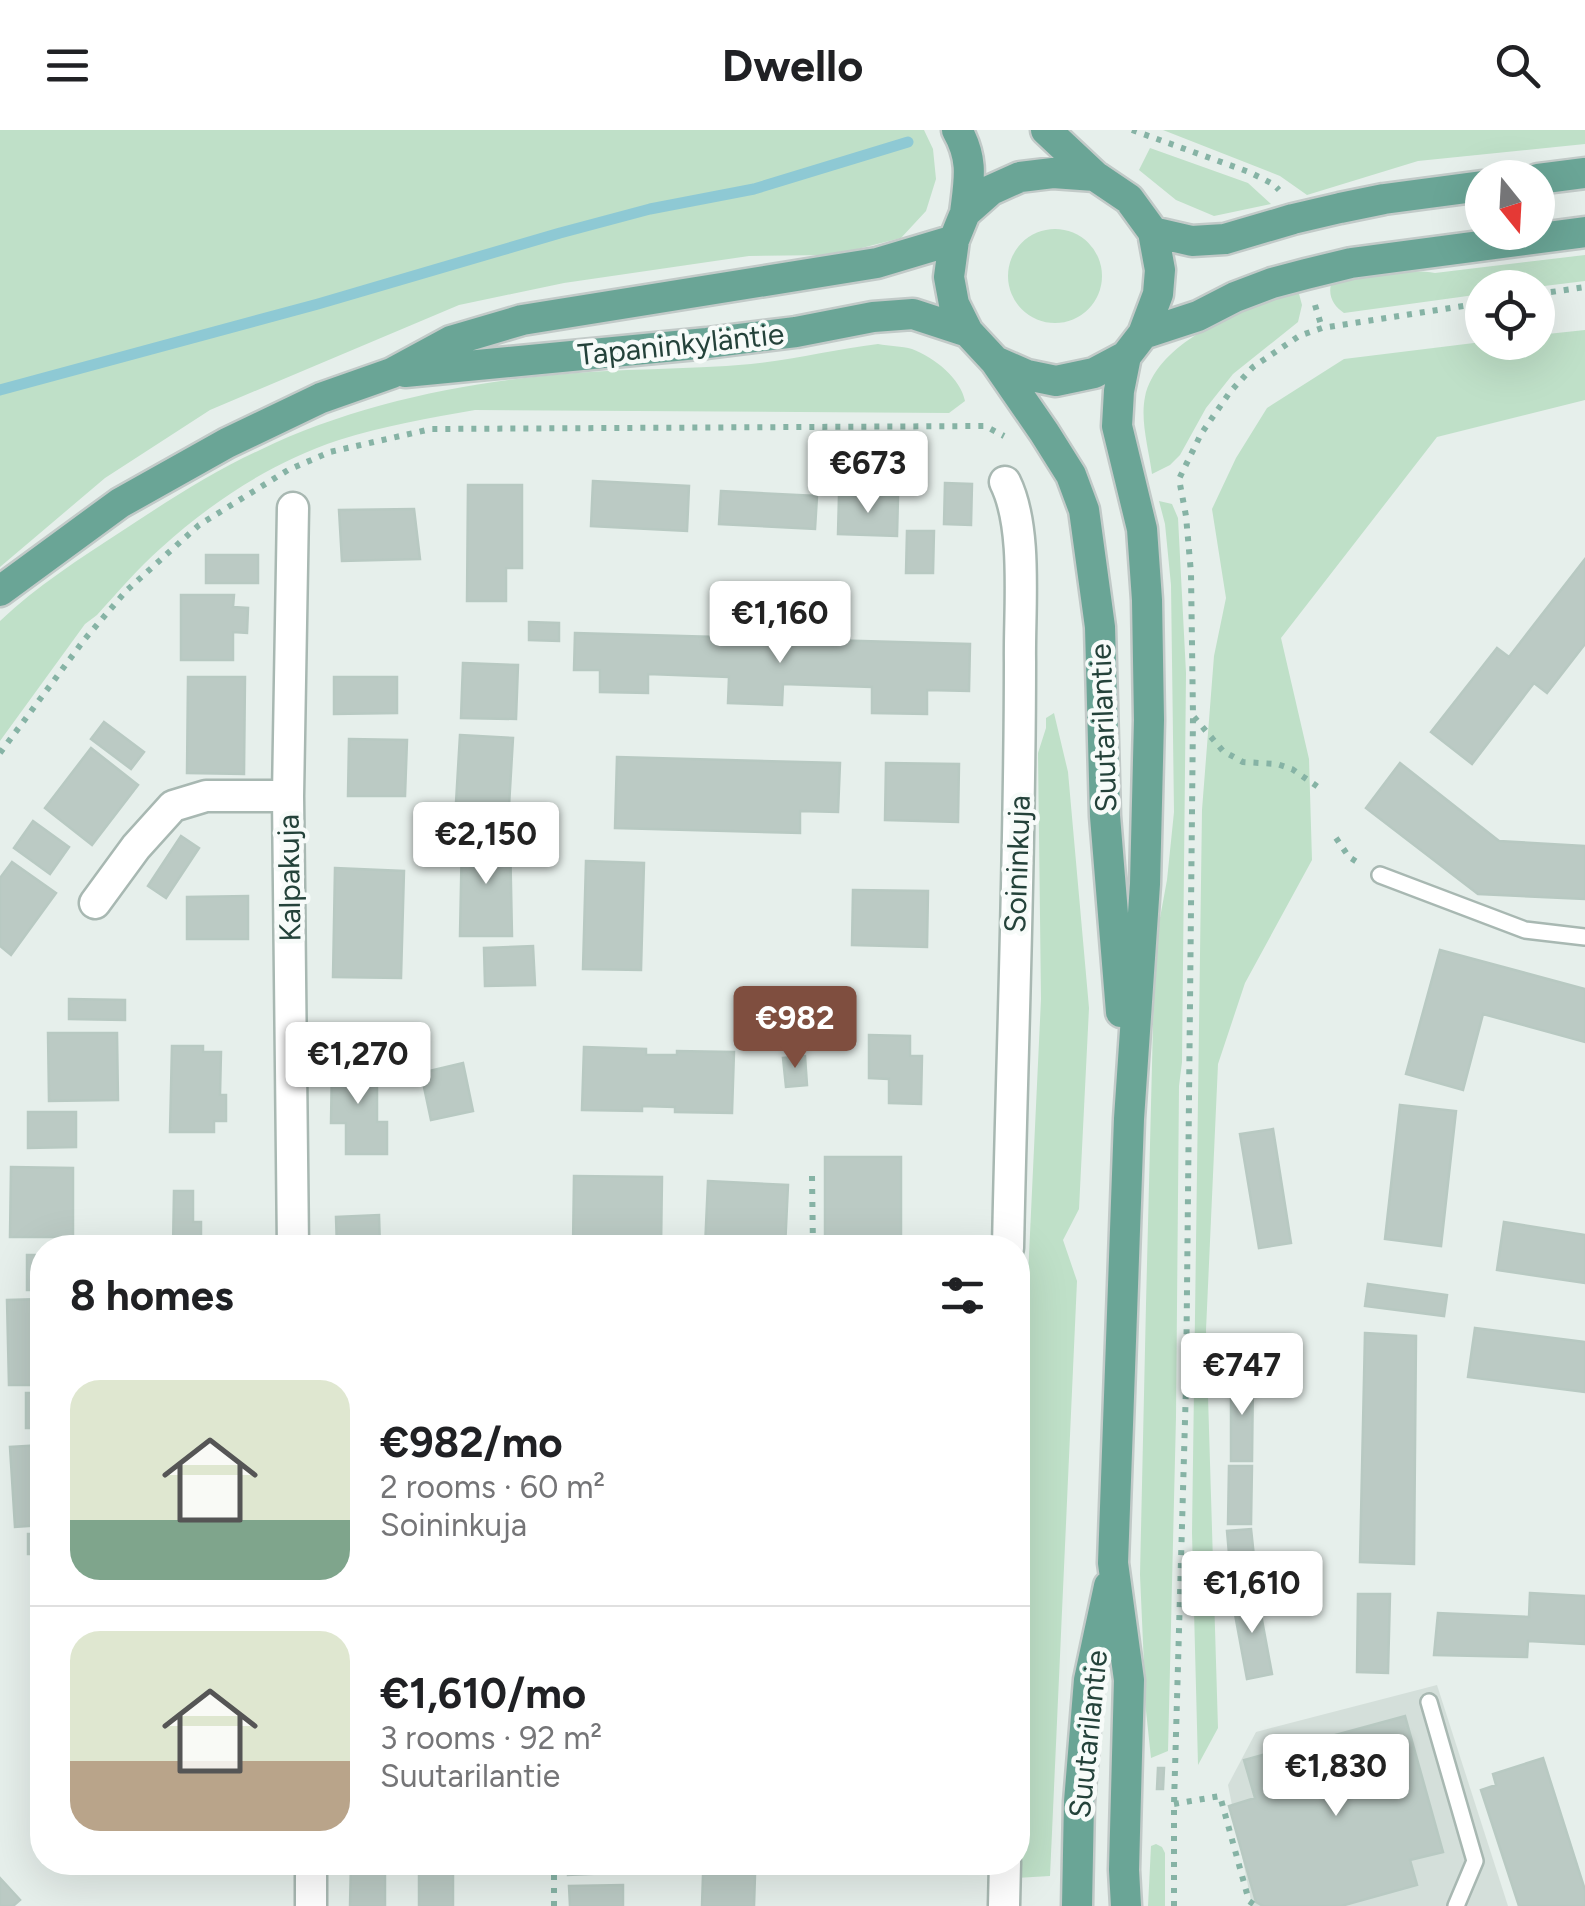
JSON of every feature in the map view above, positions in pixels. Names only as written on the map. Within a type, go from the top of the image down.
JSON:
[{"type":"main road","points":[[957,130],[966,148],[970,173],[949,277],[954,304],[968,332],[995,361],[1056,381],[1094,373],[1134,345],[1272,283],[1352,263],[1585,232]]},
{"type":"main road","points":[[1046,130],[1095,176],[1129,200],[1153,232],[1160,270],[1158,294],[1134,345]]},
{"type":"main road","points":[[959,227],[991,190],[1020,177],[1053,173],[1095,176]]},
{"type":"main road","points":[[1555,177],[1585,173]]},
{"type":"main road","points":[[1153,232],[1192,241],[1224,239],[1340,208],[1465,188]]},
{"type":"main road","name":"Tapaninkyläntie","points":[[0,592],[120,504],[227,443],[321,398],[392,373],[451,341],[522,320],[878,262],[959,227]]},
{"type":"main road","name":"Tapaninkyläntie","points":[[392,373],[707,343],[913,314],[968,332]]},
{"type":"main road","name":"Suutarilantie","points":[[1126,1906],[1129,1680],[1114,1564],[1129,1120],[1145,884],[1149,720],[1142,529],[1117,426],[1119,391],[1134,345]]},
{"type":"main road","name":"Suutarilantie","points":[[995,361],[1053,447],[1084,510],[1100,627],[1105,816],[1129,1120]]},
{"type":"main road","name":"Suutarilantie","points":[[1076,1906],[1089,1680],[1114,1564]]},
{"type":"street","name":"Soininkuja","points":[[1005,482],[1014,500],[1019,549],[1020,718],[1008,1235]]},
{"type":"street","name":"Kalpakuja","points":[[294,508],[288,796],[294,1235]]},
{"type":"street","points":[[95,903],[136,846],[173,806],[206,796],[288,796]]},
{"type":"street","points":[[311,1875],[312,1906]]},
{"type":"street","points":[[1004,1906],[1005,1875]]},
{"type":"lane","points":[[1373,871],[1525,930],[1585,937]]},
{"type":"lane","points":[[1430,1702],[1475,1861],[1456,1906]]},
{"type":"path","points":[[1555,291],[1585,287]]},
{"type":"path","points":[[1174,1906],[1186,1386],[1193,716],[1191,573],[1178,479],[1230,392],[1254,366],[1299,336],[1322,328],[1465,306]]},
{"type":"path","points":[[0,752],[84,640],[155,564],[199,526],[288,470],[330,452],[431,429],[985,426],[1010,440]]},
{"type":"path","points":[[1193,716],[1224,752],[1243,762],[1292,769],[1322,789]]},
{"type":"path","points":[[1336,838],[1348,857],[1373,871]]},
{"type":"path","points":[[812,1176],[813,1235]]},
{"type":"path","points":[[1174,1804],[1220,1796],[1249,1901],[1256,1906]]},
{"type":"path","points":[[554,1875],[554,1906]]},
{"type":"shaded area","points":[[1437,1685],[1508,1906],[1252,1906],[1228,1785],[1256,1732]]},
{"type":"green space","points":[[0,130],[924,130],[933,149],[936,179],[926,211],[901,238],[834,255],[749,256],[564,283],[459,305],[210,410],[105,478],[0,567]]},
{"type":"green space","points":[[1163,130],[1585,130],[1585,144],[1418,161],[1307,195],[1280,176]]},
{"type":"green space","points":[[1150,148],[1248,183],[1271,204],[1214,216],[1176,200],[1139,170]]},
{"type":"green space","points":[[1055,229],[1073,233],[1088,243],[1098,258],[1102,276],[1098,294],[1088,309],[1073,319],[1055,323],[1037,319],[1022,309],[1012,294],[1008,276],[1012,258],[1022,243],[1037,233]]},
{"type":"green space","points":[[1585,255],[1585,281],[1555,285],[1555,270],[1465,270],[1465,296],[1344,313],[1330,293],[1331,284],[1383,274],[1435,273]]},
{"type":"green space","points":[[1298,290],[1302,305],[1298,322],[1233,374],[1206,408],[1180,455],[1152,474],[1144,426],[1145,397],[1153,376],[1167,358],[1207,328]]},
{"type":"green space","points":[[1585,330],[1585,400],[1437,437],[1281,638],[1309,759],[1312,860],[1245,983],[1218,1064],[1206,1330],[1218,1728],[1198,1765],[1192,1533],[1202,810],[1214,656],[1226,598],[1212,509],[1236,458],[1267,408],[1344,359],[1465,344],[1465,360],[1555,360],[1555,333]]},
{"type":"green space","points":[[878,344],[912,349],[929,357],[952,377],[965,401],[949,413],[475,410],[356,435],[314,449],[267,471],[223,499],[144,564],[85,624],[0,741],[0,621],[106,541],[260,450],[329,421],[478,384],[578,373],[751,364]]},
{"type":"green space","points":[[1159,501],[1172,504],[1178,518],[1186,673],[1168,1751],[1151,1758],[1140,1575],[1146,1304],[1155,945],[1174,812],[1171,585]]},
{"type":"green space","points":[[1054,713],[1068,772],[1089,1008],[1079,1209],[1063,1240],[1077,1281],[1050,1876],[1016,1878],[1030,1875],[1030,1235],[1041,999],[1038,753],[1046,718]]},
{"type":"green space","points":[[1156,1844],[1165,1853],[1165,1906],[1148,1906],[1151,1846]]},
{"type":"building","points":[[593,481],[689,486],[687,531],[591,526]]},
{"type":"building","points":[[945,483],[972,484],[971,525],[944,524]]},
{"type":"building","points":[[468,485],[522,485],[522,568],[506,568],[506,601],[467,601]]},
{"type":"building","points":[[721,491],[817,496],[815,529],[719,524]]},
{"type":"building","points":[[839,496],[898,497],[897,536],[838,534]]},
{"type":"building","points":[[414,509],[420,559],[342,561],[339,510]]},
{"type":"building","points":[[907,531],[934,531],[933,573],[906,573]]},
{"type":"building","points":[[206,555],[258,555],[258,583],[206,583]]},
{"type":"building","points":[[1585,559],[1585,644],[1547,693],[1534,683],[1472,764],[1431,732],[1497,648],[1509,657]]},
{"type":"building","points":[[181,595],[234,595],[233,607],[248,608],[247,633],[233,632],[233,660],[181,660]]},
{"type":"building","points":[[529,622],[559,623],[559,641],[529,640]]},
{"type":"building","points":[[575,633],[970,644],[969,691],[927,690],[927,714],[872,713],[872,687],[783,684],[782,705],[728,703],[729,677],[648,674],[648,693],[600,692],[600,670],[574,670]]},
{"type":"building","points":[[463,663],[518,665],[516,719],[461,718]]},
{"type":"building","points":[[188,677],[245,677],[244,774],[187,773]]},
{"type":"building","points":[[334,677],[397,677],[397,713],[334,714]]},
{"type":"building","points":[[104,722],[144,752],[131,769],[91,739]]},
{"type":"building","points":[[460,735],[513,738],[509,806],[456,803]]},
{"type":"building","points":[[349,739],[407,740],[405,796],[348,796]]},
{"type":"building","points":[[91,748],[138,785],[92,845],[45,808]]},
{"type":"building","points":[[617,757],[840,763],[838,812],[800,811],[800,833],[615,828]]},
{"type":"building","points":[[886,763],[959,764],[958,822],[885,820]]},
{"type":"building","points":[[1400,763],[1499,841],[1585,846],[1585,899],[1478,894],[1366,808]]},
{"type":"building","points":[[33,821],[69,847],[50,874],[14,848]]},
{"type":"building","points":[[181,836],[199,848],[166,898],[148,886]]},
{"type":"building","points":[[462,836],[510,837],[512,936],[460,936]]},
{"type":"building","points":[[586,861],[644,863],[641,970],[583,969]]},
{"type":"building","points":[[12,862],[56,893],[11,955],[0,946],[0,878]]},
{"type":"building","points":[[335,868],[404,871],[401,978],[333,977]]},
{"type":"building","points":[[853,890],[928,891],[927,947],[852,945]]},
{"type":"building","points":[[248,896],[248,939],[187,939],[187,897]]},
{"type":"building","points":[[533,946],[535,985],[485,986],[484,948]]},
{"type":"building","points":[[1440,950],[1585,989],[1585,1042],[1483,1014],[1463,1090],[1406,1074]]},
{"type":"building","points":[[69,999],[125,1000],[125,1020],[69,1019]]},
{"type":"building","points":[[48,1033],[117,1033],[118,1100],[49,1101]]},
{"type":"building","points":[[869,1035],[910,1036],[910,1056],[922,1056],[921,1104],[889,1103],[889,1079],[869,1078]]},
{"type":"building","points":[[172,1046],[203,1046],[203,1052],[221,1052],[220,1095],[226,1095],[226,1121],[214,1121],[214,1132],[170,1132]]},
{"type":"building","points":[[584,1047],[646,1049],[646,1055],[734,1052],[732,1113],[675,1112],[675,1107],[642,1106],[642,1111],[582,1110]]},
{"type":"building","points":[[805,1056],[807,1085],[786,1087],[783,1058]]},
{"type":"building","points":[[332,1062],[377,1062],[377,1122],[387,1122],[387,1154],[346,1154],[346,1123],[331,1123]]},
{"type":"building","points":[[463,1063],[473,1111],[431,1120],[421,1073]]},
{"type":"building","points":[[1400,1105],[1456,1111],[1441,1246],[1385,1239]]},
{"type":"building","points":[[28,1112],[76,1112],[76,1147],[28,1148]]},
{"type":"building","points":[[1273,1129],[1291,1243],[1259,1248],[1240,1134]]},
{"type":"building","points":[[825,1157],[901,1157],[901,1235],[825,1235]]},
{"type":"building","points":[[11,1167],[73,1168],[73,1235],[10,1237]]},
{"type":"building","points":[[574,1176],[662,1177],[661,1235],[573,1235]]},
{"type":"building","points":[[708,1181],[788,1185],[786,1235],[706,1235]]},
{"type":"building","points":[[174,1191],[193,1191],[193,1222],[201,1222],[201,1235],[173,1235]]},
{"type":"building","points":[[379,1215],[380,1235],[337,1235],[336,1217]]},
{"type":"building","points":[[1504,1222],[1585,1235],[1585,1283],[1497,1270]]},
{"type":"building","points":[[27,1255],[30,1255],[30,1290]]},
{"type":"building","points":[[1368,1284],[1447,1295],[1444,1316],[1365,1306]]},
{"type":"building","points":[[30,1299],[30,1385],[9,1385],[7,1300]]},
{"type":"building","points":[[1475,1328],[1585,1342],[1585,1392],[1468,1377]]},
{"type":"building","points":[[1365,1333],[1416,1336],[1414,1564],[1360,1562]]},
{"type":"building","points":[[1231,1375],[1253,1376],[1252,1461],[1231,1461]]},
{"type":"building","points":[[26,1393],[30,1393],[30,1428],[26,1428]]},
{"type":"building","points":[[30,1446],[30,1526],[15,1527],[10,1447]]},
{"type":"building","points":[[1229,1466],[1252,1466],[1251,1524],[1228,1524]]},
{"type":"building","points":[[1251,1529],[1257,1585],[1232,1588],[1227,1531]]},
{"type":"building","points":[[1257,1593],[1272,1674],[1247,1679],[1232,1598]]},
{"type":"building","points":[[1530,1593],[1585,1596],[1585,1644],[1528,1641],[1527,1657],[1434,1655],[1438,1613],[1529,1617]]},
{"type":"building","points":[[1358,1594],[1390,1594],[1388,1673],[1357,1672]]},
{"type":"building","points":[[1405,1716],[1443,1852],[1410,1860],[1417,1885],[1341,1906],[1263,1906],[1256,1902],[1229,1806],[1255,1798],[1244,1760]]},
{"type":"building","points":[[1543,1758],[1585,1890],[1585,1906],[1519,1906],[1481,1790],[1496,1785],[1493,1774]]},
{"type":"building","points":[[1158,1768],[1164,1768],[1163,1789],[1157,1789]]},
{"type":"building","points":[[351,1875],[385,1875],[385,1906],[350,1906]]},
{"type":"building","points":[[419,1875],[453,1875],[453,1906],[419,1906]]},
{"type":"building","points":[[703,1875],[755,1875],[754,1906],[702,1906]]},
{"type":"building","points":[[0,1878],[20,1900],[13,1906],[0,1906]]},
{"type":"building","points":[[623,1885],[623,1906],[570,1906],[569,1886]]},
{"type":"waterway","points":[[0,390],[650,209],[754,189],[908,142]]}]
